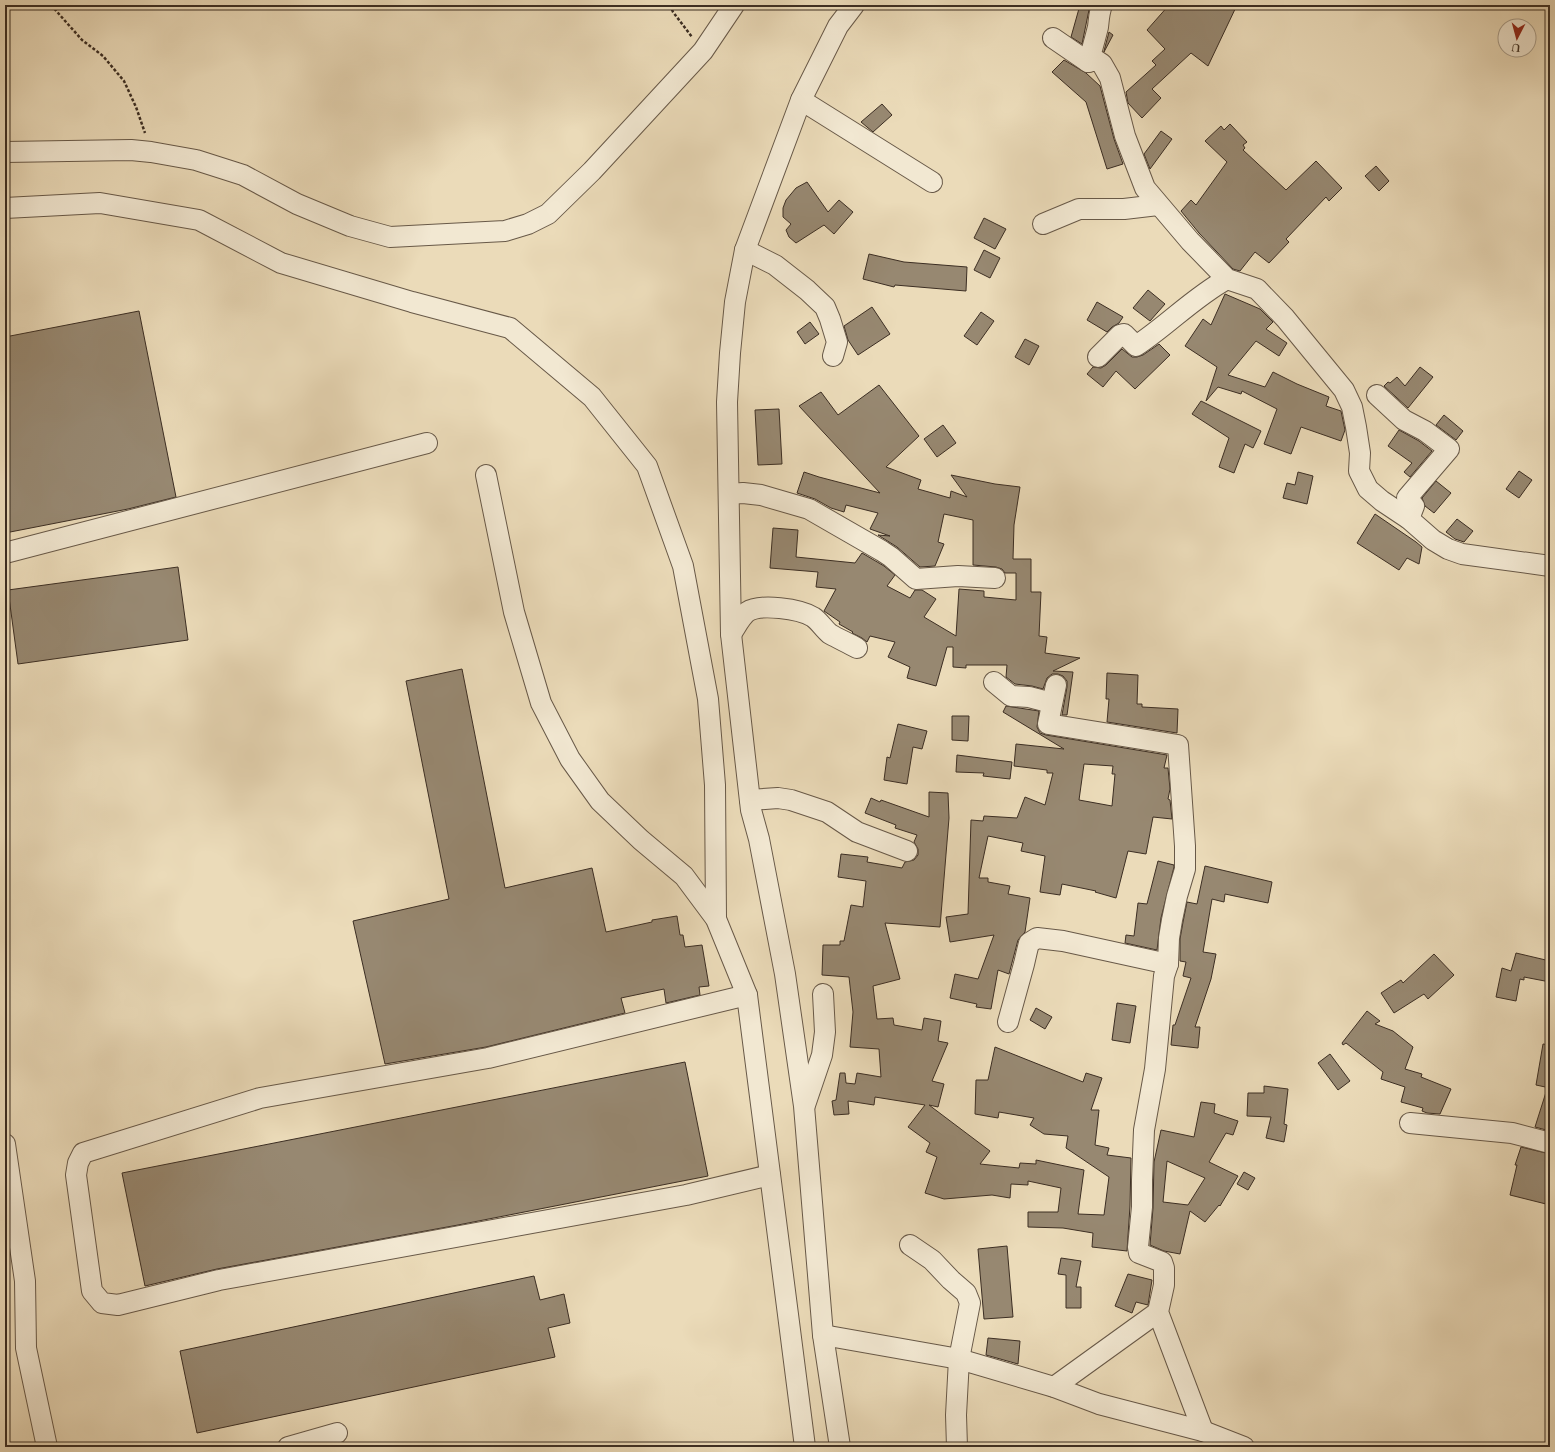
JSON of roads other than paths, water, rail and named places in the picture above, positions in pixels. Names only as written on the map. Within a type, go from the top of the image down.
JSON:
[{"type":"street","points":[[5,152],[131,150],[196,160],[243,175],[297,204],[350,226],[390,237],[506,231],[528,224],[548,214],[592,171],[703,52],[734,5]]},
{"type":"street","points":[[840,1447],[823,1335],[804,1106],[785,974],[759,839],[751,810],[731,634],[727,402],[735,302],[745,250],[802,100],[838,26],[854,5]]},
{"type":"street","points":[[1088,62],[1102,5]]},
{"type":"street","points":[[1053,38],[1088,62],[1096,60],[1102,64],[1110,78],[1125,136],[1144,188],[1158,205],[1206,259],[1227,279],[1257,289],[1285,318],[1344,390],[1352,406],[1360,452],[1359,472],[1368,489],[1382,501],[1409,519],[1433,540],[1448,549],[1462,554],[1550,566]]},
{"type":"street","points":[[802,100],[932,182]]},
{"type":"street","points":[[5,208],[100,204],[199,220],[281,263],[412,302],[510,328],[592,397],[647,466],[683,566],[708,699],[714,785],[716,919]]},
{"type":"street","points":[[1043,224],[1079,209],[1124,209],[1158,205]]},
{"type":"street","points":[[745,250],[775,265],[807,290],[825,307],[837,342],[833,356]]},
{"type":"street","points":[[1098,357],[1120,335],[1124,334],[1136,346],[1156,333],[1208,289],[1227,279]]},
{"type":"street","points":[[1377,395],[1404,420],[1425,431],[1449,449],[1407,498],[1414,506],[1409,519]]},
{"type":"street","points":[[5,553],[427,443]]},
{"type":"street","points":[[486,475],[514,612],[541,703],[570,759],[600,801],[641,840],[684,876],[716,919],[747,995],[805,1447]]},
{"type":"street","points":[[728,494],[743,493],[761,495],[809,509],[882,551],[891,557],[916,580],[958,576],[994,578]]},
{"type":"street","points":[[731,634],[743,617],[752,610],[761,608],[782,609],[808,615],[814,618],[831,634],[857,648]]},
{"type":"street","points":[[994,682],[1011,696],[1029,697],[1054,694],[1048,724],[1178,745],[1186,846],[1185,869],[1177,896],[1169,938],[1168,964],[1164,976],[1155,1069],[1144,1130],[1141,1188],[1142,1207],[1138,1247],[1139,1253],[1162,1262],[1164,1268],[1164,1284],[1158,1312],[1204,1431]]},
{"type":"street","points":[[750,800],[778,798],[791,800],[827,812],[857,832],[907,851]]},
{"type":"street","points":[[1008,1022],[1029,943],[1037,938],[1063,941],[1168,964]]},
{"type":"street","points":[[804,1106],[822,1055],[825,1032],[823,994]]},
{"type":"street","points":[[747,995],[488,1058],[260,1098],[83,1153],[78,1163],[76,1175],[92,1291],[102,1303],[118,1306],[219,1280],[686,1195],[770,1175]]},
{"type":"street","points":[[1410,1123],[1512,1133],[1550,1143]]},
{"type":"street","points":[[5,1144],[25,1281],[26,1348],[47,1447]]},
{"type":"street","points":[[910,1244],[932,1260],[966,1293],[969,1299],[970,1308],[959,1359],[956,1415],[957,1447]]},
{"type":"street","points":[[1054,1387],[1158,1312]]},
{"type":"street","points":[[823,1335],[959,1359],[1054,1387],[1099,1404],[1204,1431],[1244,1447]]},
{"type":"street","points":[[288,1447],[337,1433]]}]
